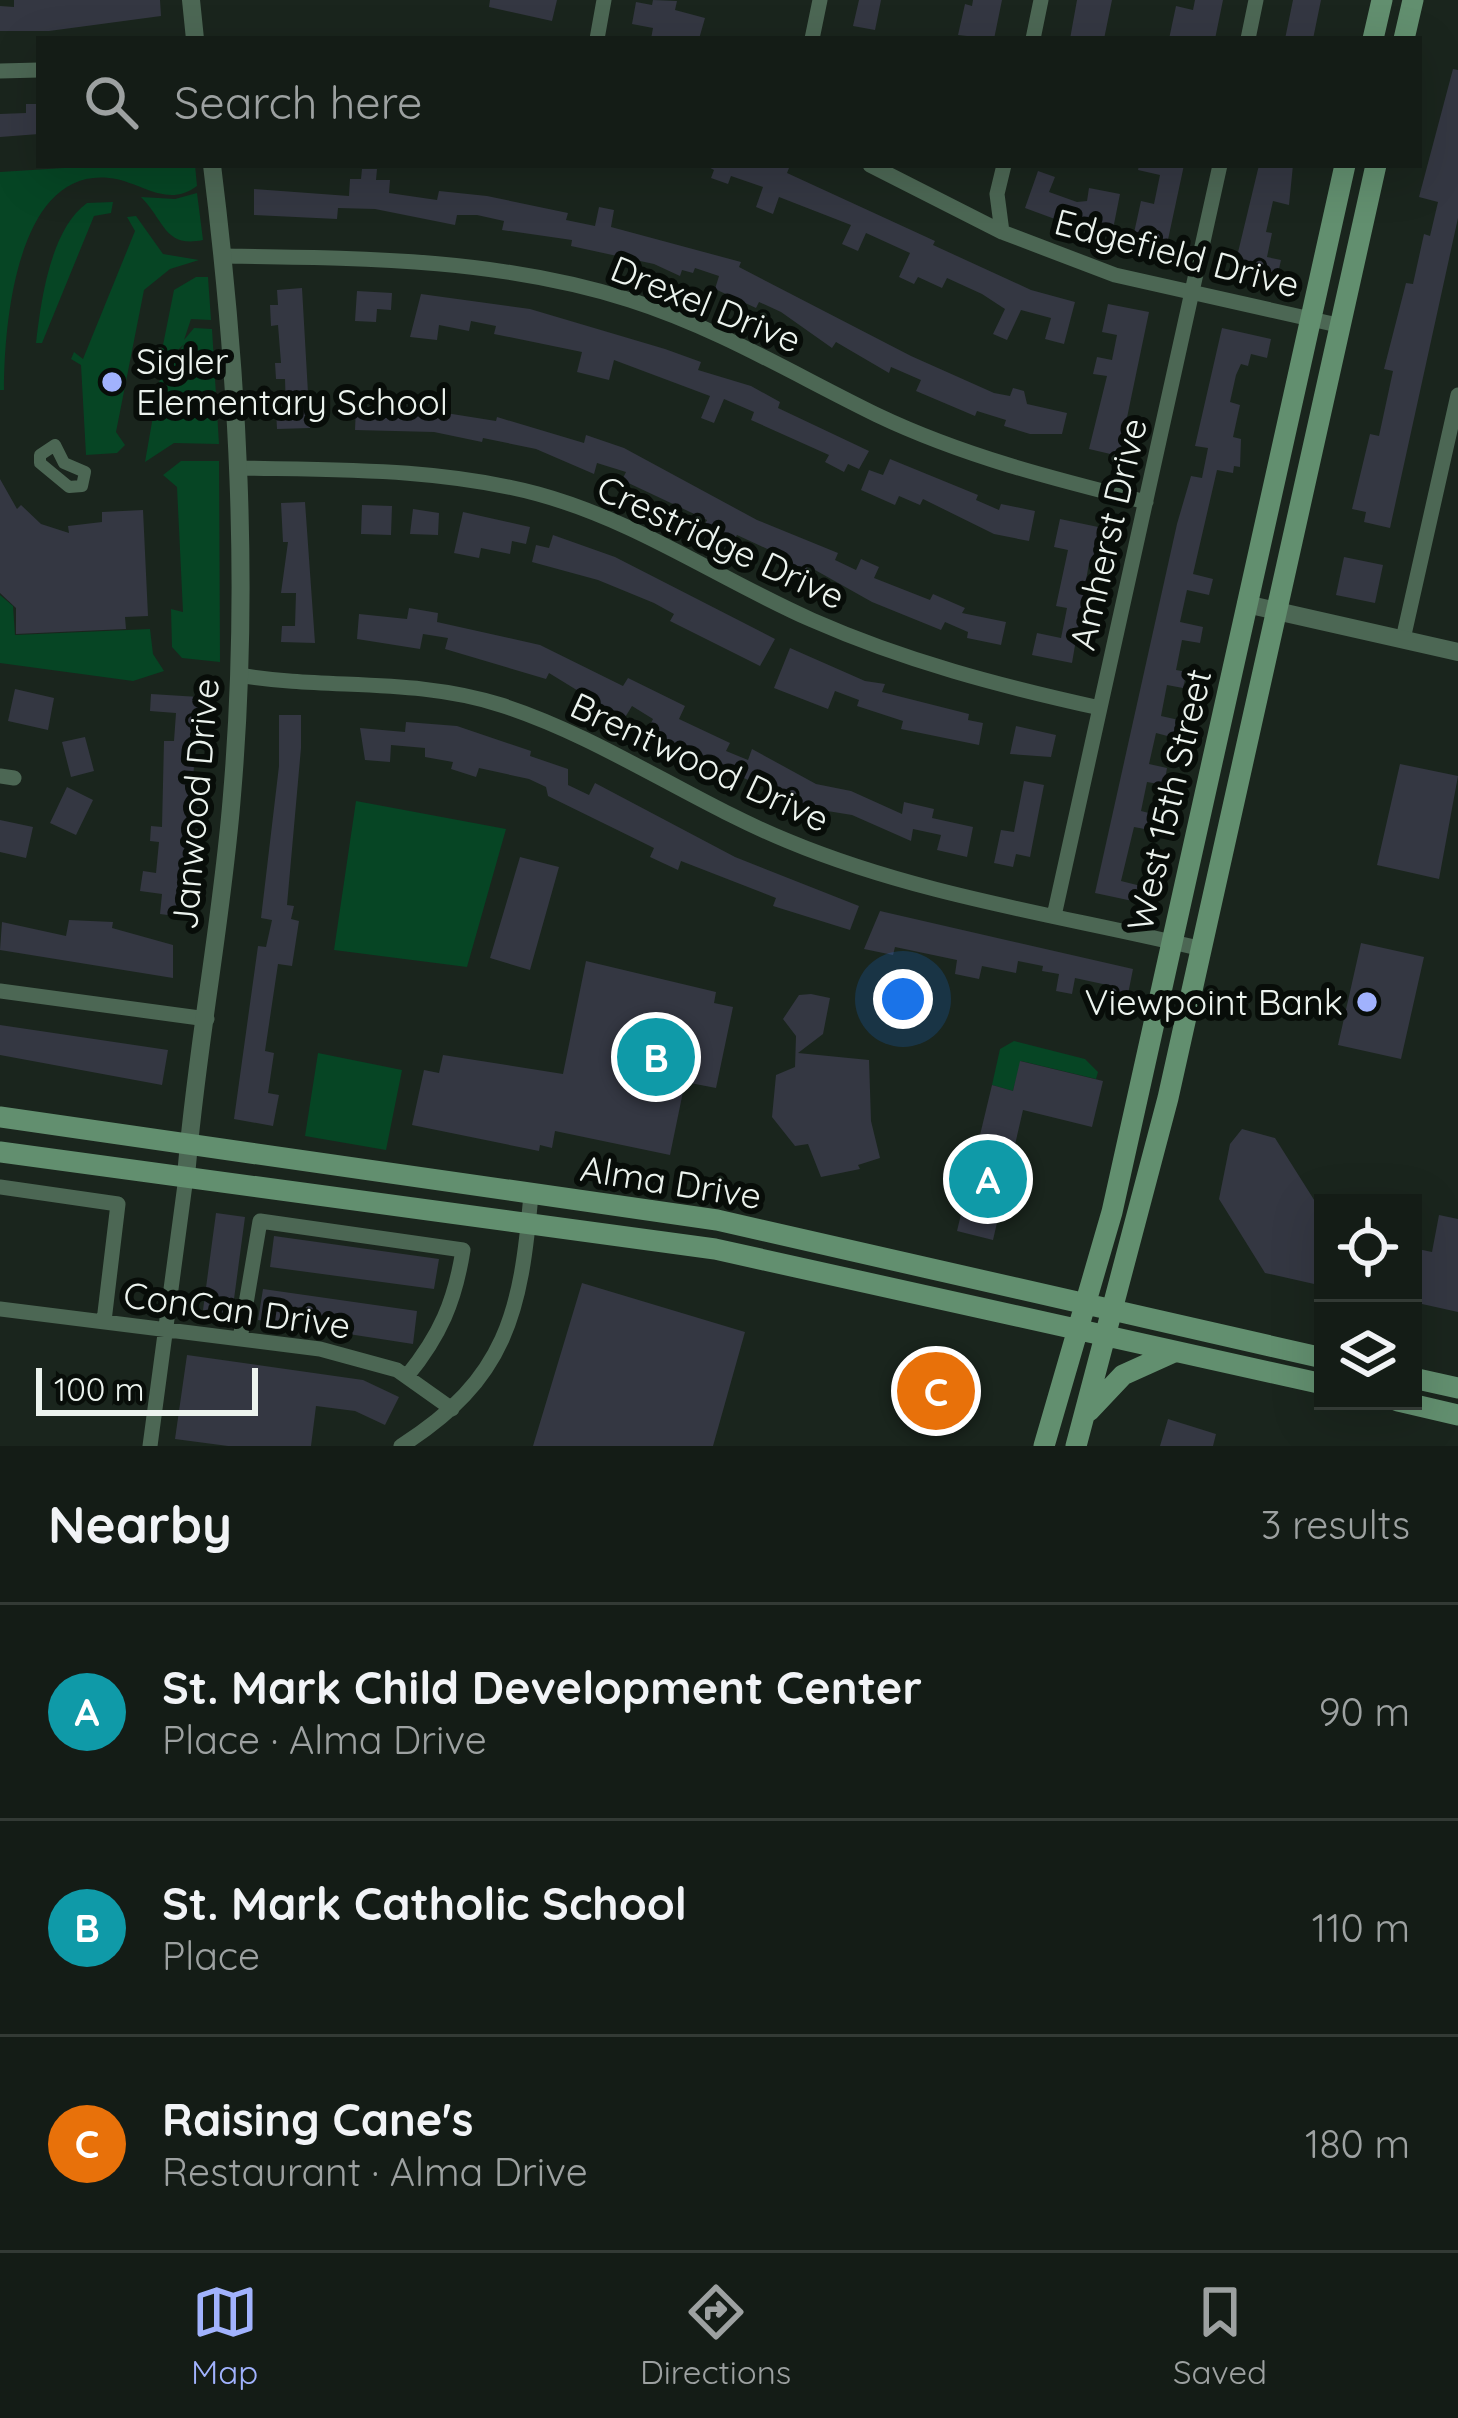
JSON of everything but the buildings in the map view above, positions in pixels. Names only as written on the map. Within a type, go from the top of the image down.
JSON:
[{"type":"main road","points":[[1374,36],[1382,0]]},
{"type":"main road","points":[[1405,36],[1413,0]]},
{"type":"main road","name":"West 15th Street","points":[[1044,1446],[1106,1236],[1344,168]]},
{"type":"main road","name":"West 15th Street","points":[[1076,1446],[1115,1309],[1202,949],[1375,168]]},
{"type":"main road","name":"Alma Drive","points":[[0,1117],[717,1220],[868,1250],[1314,1356]]},
{"type":"main road","name":"Alma Drive","points":[[0,1152],[715,1249],[1314,1382]]},
{"type":"main road","points":[[861,1279],[868,1250]]},
{"type":"main road","points":[[1084,1416],[1123,1375],[1174,1352]]},
{"type":"main road","points":[[1422,1380],[1458,1388]]},
{"type":"main road","points":[[1422,1406],[1458,1414]]},
{"type":"street","points":[[191,0],[195,36]]},
{"type":"street","points":[[598,36],[604,0]]},
{"type":"street","points":[[813,36],[820,0]]},
{"type":"street","points":[[1034,36],[1041,0]]},
{"type":"street","points":[[1249,36],[1256,0]]},
{"type":"street","points":[[0,71],[36,70]]},
{"type":"street","name":"Janwood Drive","points":[[150,1446],[207,1019],[232,793],[239,675],[238,468],[212,168]]},
{"type":"street","name":"Edgefield Drive","points":[[876,168],[1002,232],[1114,275],[1342,326]]},
{"type":"street","points":[[1002,232],[997,194],[1003,168]]},
{"type":"street","name":"Amherst Drive","points":[[1054,916],[1219,168]]},
{"type":"street","name":"Drexel Drive","points":[[223,256],[471,265],[610,295],[707,328],[952,447],[1031,474],[1146,502]]},
{"type":"street","points":[[1403,639],[1458,395]]},
{"type":"street","name":"Crestridge Drive","points":[[238,468],[393,471],[538,494],[658,539],[807,617],[887,651],[952,673],[1100,708]]},
{"type":"street","points":[[1246,604],[1458,652]]},
{"type":"street","name":"Brentwood Drive","points":[[239,675],[392,683],[500,704],[557,726],[715,810],[871,871],[1202,949]]},
{"type":"street","points":[[0,991],[207,1019]]},
{"type":"street","points":[[0,1187],[118,1204],[104,1321]]},
{"type":"street","points":[[401,1446],[452,1409],[482,1379],[500,1350],[518,1306],[531,1194]]},
{"type":"street","points":[[240,1340],[260,1221],[464,1250],[454,1302],[433,1345],[407,1376]]},
{"type":"street","name":"ConCan Drive","points":[[0,1309],[320,1349],[407,1376],[452,1409]]},
{"type":"green space","points":[[195,168],[197,186],[164,194],[109,178],[78,182],[53,198],[35,224],[22,256],[7,328],[4,390],[0,390],[0,172]]},
{"type":"green space","points":[[197,193],[203,240],[173,236],[141,197],[175,199]]},
{"type":"green space","points":[[113,202],[111,213],[94,216],[42,343],[36,343],[50,267],[64,230],[87,203]]},
{"type":"green space","points":[[136,216],[163,254],[199,260],[170,269],[144,290],[116,432],[125,445],[117,453],[86,455],[81,365],[71,359],[74,352],[83,359],[135,231],[127,217]]},
{"type":"green space","points":[[196,277],[208,277],[211,320],[191,319],[184,340],[194,328],[212,329],[219,444],[174,443],[145,462],[159,382],[184,344],[158,370],[174,290]]},
{"type":"green space","points":[[181,461],[219,461],[220,662],[182,658],[172,647],[171,609],[183,612],[177,487],[163,475]]},
{"type":"green space","points":[[0,595],[13,606],[15,635],[150,629],[153,654],[164,671],[133,681],[0,663]]},
{"type":"green space","points":[[356,801],[506,829],[467,967],[334,950]]},
{"type":"green space","points":[[1014,1041],[1085,1059],[1098,1072],[1096,1079],[1021,1061],[1013,1091],[992,1085],[1000,1049]]},
{"type":"green space","points":[[318,1053],[402,1070],[386,1150],[305,1136]]},
{"type":"place","name":"Sigler Elementary School","points":[[112,382]]},
{"type":"place","name":"Viewpoint Bank","points":[[1367,1002]]},
{"type":"place","name":"St. Mark Catholic School","points":[[656,1057]]},
{"type":"place","name":"St. Mark Child Development Center","points":[[988,1179]]},
{"type":"place","name":"Raising Cane's","points":[[936,1391]]}]
